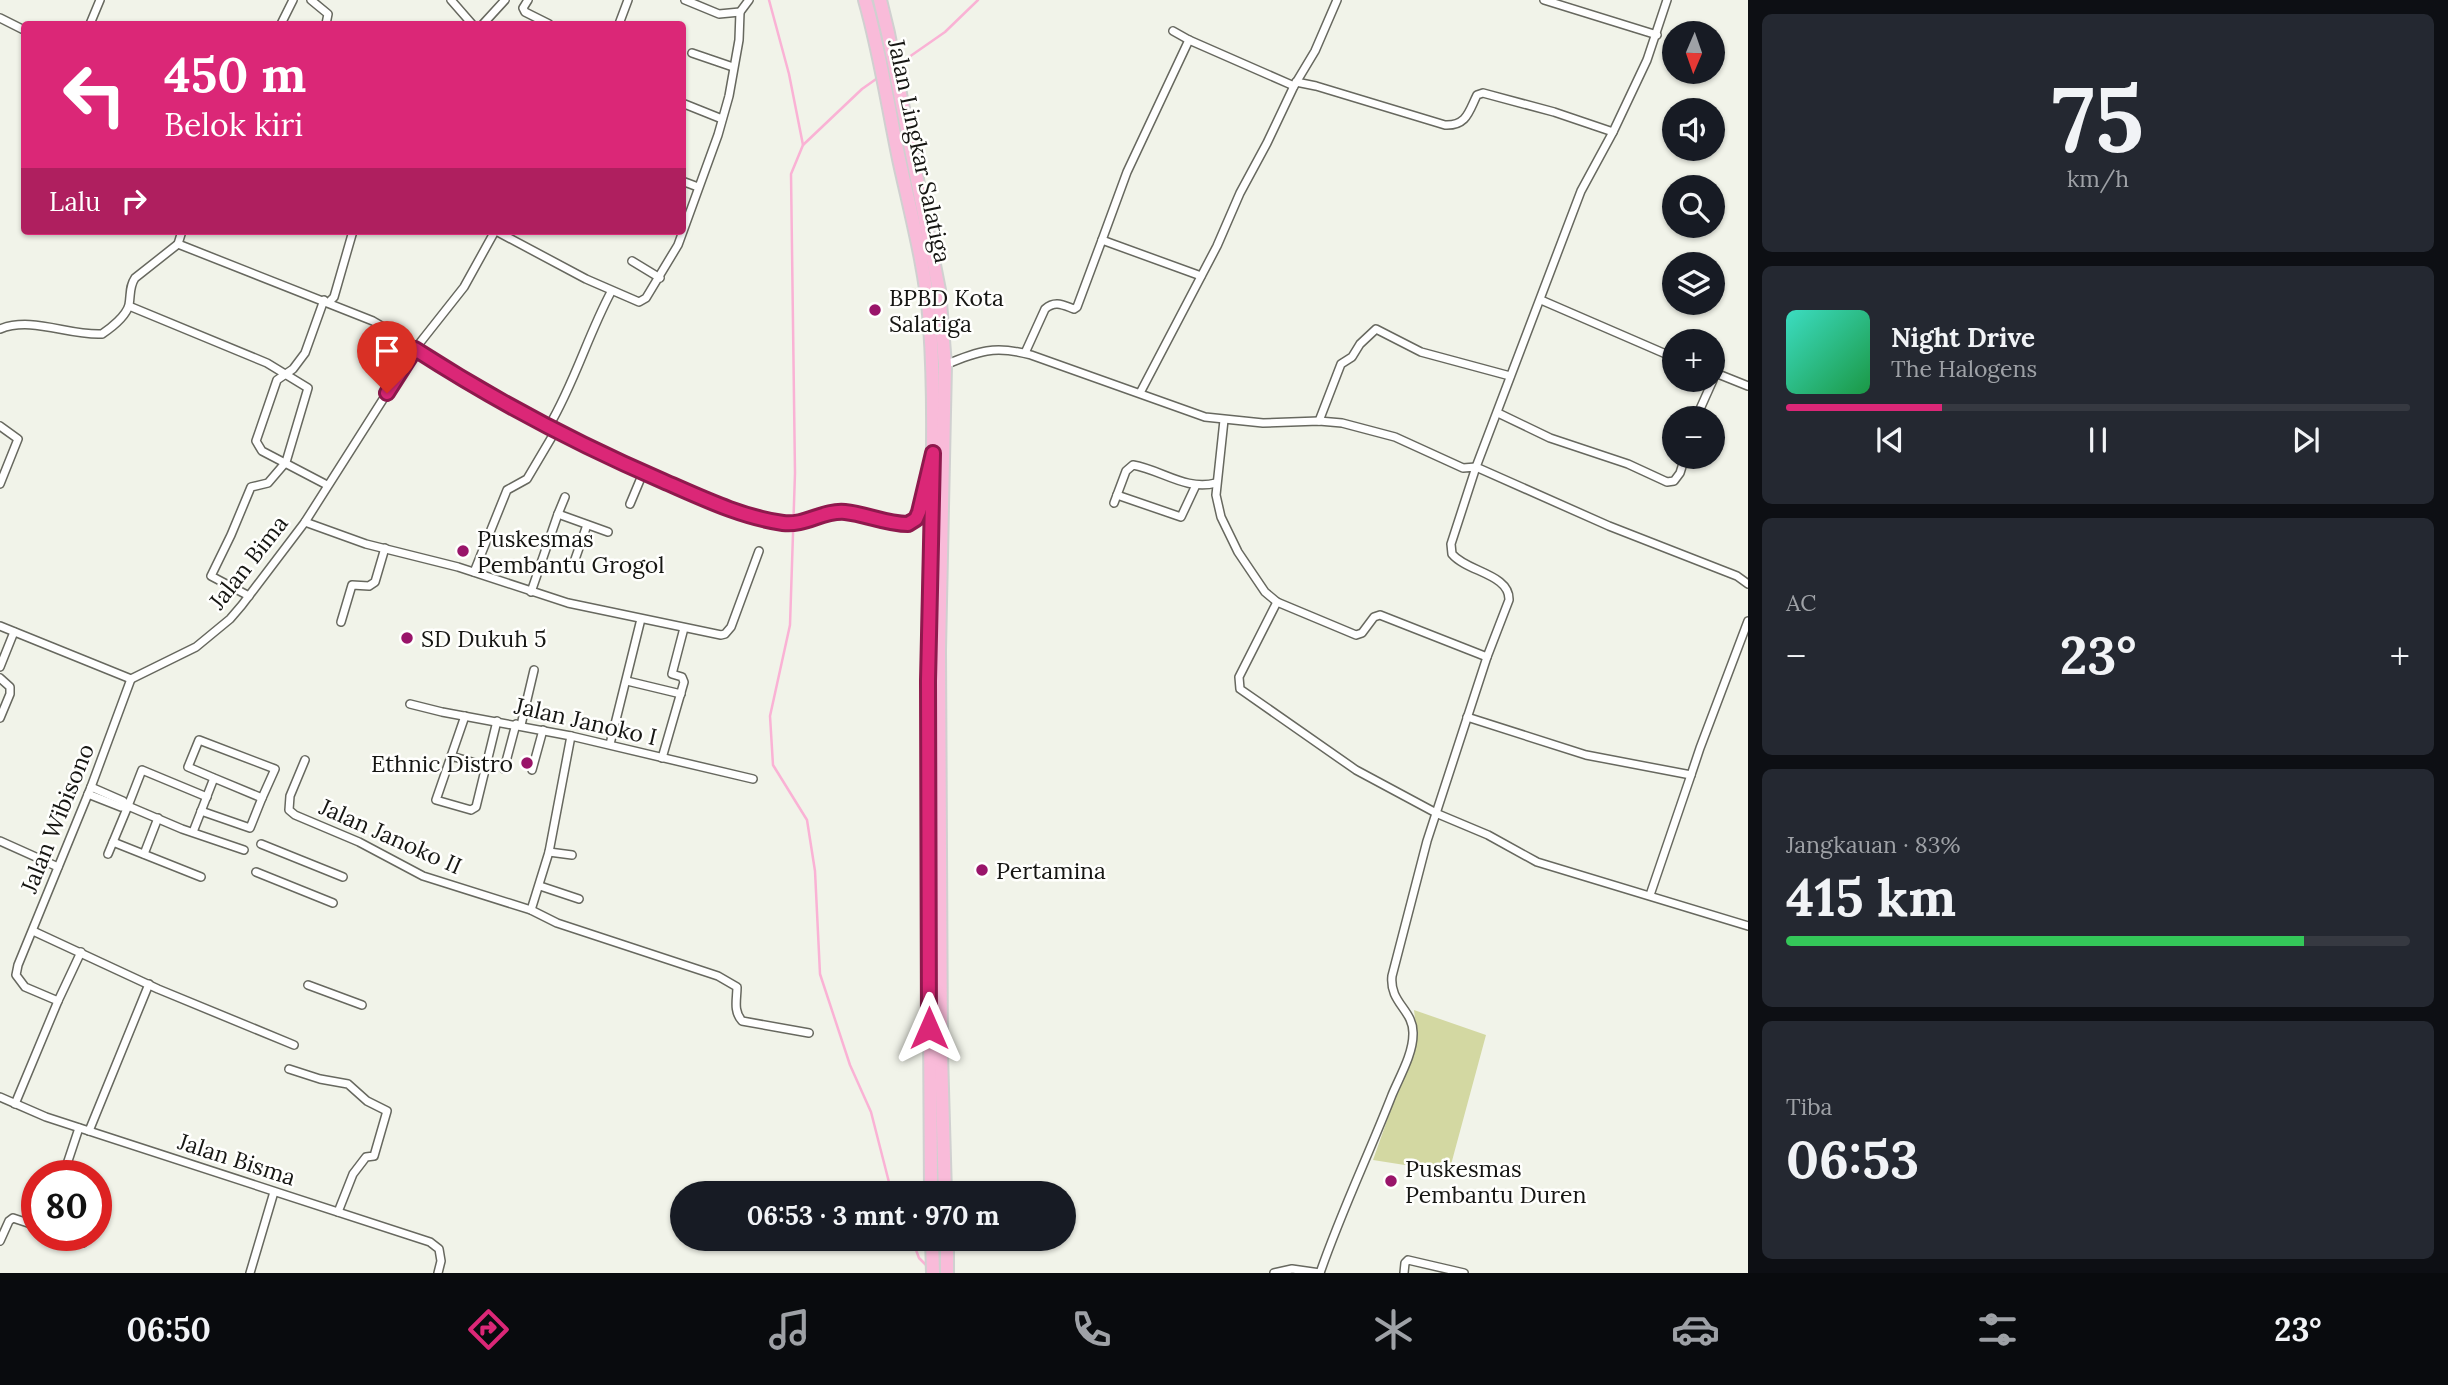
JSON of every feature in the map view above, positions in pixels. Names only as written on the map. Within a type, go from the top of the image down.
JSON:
[{"type":"highway","name":"Jalan Lingkar Salatiga","points":[[865,0],[893,98],[939,290],[945,365],[938,402]]},
{"type":"highway","name":"Jalan Lingkar Salatiga","points":[[880,0],[888,33],[893,98],[927,291],[938,402],[941,1041],[945,1181]]},
{"type":"highway","name":"Jalan Lingkar Salatiga","points":[[932,1181],[928,667],[939,453]]},
{"type":"highway","points":[[932,1251],[933,1273]]},
{"type":"highway","points":[[947,1251],[947,1273]]},
{"type":"street","points":[[91,21],[100,0]]},
{"type":"street","points":[[282,21],[293,0]]},
{"type":"street","points":[[311,0],[328,14],[327,21]]},
{"type":"street","points":[[451,0],[469,21]]},
{"type":"street","points":[[486,21],[505,0]]},
{"type":"street","points":[[528,0],[523,8],[525,12],[543,21]]},
{"type":"street","points":[[623,21],[628,0]]},
{"type":"street","points":[[685,0],[719,14],[740,12]]},
{"type":"street","points":[[686,225],[722,119],[739,40],[740,12],[749,0]]},
{"type":"street","points":[[1140,393],[1295,84],[1315,51],[1337,0]]},
{"type":"street","points":[[1544,0],[1657,35]]},
{"type":"street","points":[[1273,1273],[1292,1269],[1320,1273],[1337,1224],[1412,1044],[1413,1024],[1393,994],[1391,982],[1427,841],[1487,657],[1507,608],[1509,594],[1504,584],[1459,562],[1451,550],[1476,467],[1581,191],[1613,132],[1657,35],[1667,0]]},
{"type":"street","points":[[0,18],[21,28]]},
{"type":"street","points":[[1173,31],[1295,84],[1316,86],[1445,125],[1459,124],[1464,120],[1477,95],[1483,93],[1554,112],[1613,132]]},
{"type":"street","points":[[1025,353],[1045,309],[1051,304],[1074,309],[1077,307],[1127,172],[1189,40]]},
{"type":"street","points":[[692,53],[733,67]]},
{"type":"street","points":[[686,105],[722,119]]},
{"type":"street","points":[[686,182],[698,187]]},
{"type":"street","points":[[0,329],[23,325],[102,334],[129,306],[131,285],[135,278],[178,244],[181,235]]},
{"type":"street","points":[[327,485],[262,451],[256,441],[274,385],[280,376],[293,369],[305,354],[327,301],[334,296],[352,235]]},
{"type":"street","name":"Jalan Bima","points":[[131,679],[196,647],[230,619],[249,596],[305,522],[415,349],[460,294],[493,235]]},
{"type":"street","points":[[502,235],[611,292],[643,301],[650,295],[682,235]]},
{"type":"street","points":[[1102,240],[1201,276]]},
{"type":"street","points":[[178,244],[373,321],[489,395],[552,428],[643,473],[736,511],[787,523],[800,523],[831,512],[845,512],[908,524],[916,519],[939,453]]},
{"type":"street","points":[[632,261],[660,278]]},
{"type":"street","points":[[474,572],[507,490],[530,475],[584,347],[611,292]]},
{"type":"street","points":[[1541,300],[1662,352]]},
{"type":"street","points":[[129,306],[267,363],[305,384],[308,392],[286,462],[268,483],[250,487],[211,576],[249,596]]},
{"type":"street","points":[[1319,421],[1341,364],[1352,357],[1360,344],[1376,329],[1421,352],[1510,376]]},
{"type":"street","points":[[945,365],[992,349],[1008,349],[1140,393],[1187,412],[1224,420],[1263,423],[1319,421],[1375,430],[1414,444],[1463,468],[1476,467],[1609,526],[1737,576],[1748,584]]},
{"type":"street","points":[[1725,379],[1748,386]]},
{"type":"street","points":[[1498,413],[1549,438],[1628,464],[1667,482],[1674,481],[1682,469]]},
{"type":"street","points":[[1224,420],[1216,483],[1218,506],[1229,534],[1265,592],[1277,602],[1358,635],[1374,617],[1382,615],[1487,657]]},
{"type":"street","points":[[0,426],[18,439],[0,484]]},
{"type":"street","points":[[1114,503],[1126,471],[1133,464],[1196,485],[1216,483]]},
{"type":"street","points":[[630,504],[643,473]]},
{"type":"street","points":[[1117,495],[1181,517],[1196,485]]},
{"type":"street","points":[[531,592],[565,497]]},
{"type":"street","points":[[558,514],[608,532]]},
{"type":"street","points":[[305,522],[337,535],[458,567],[568,603],[721,635],[729,631],[759,551]]},
{"type":"street","points":[[572,568],[587,525]]},
{"type":"street","points":[[341,622],[352,585],[369,586],[375,582],[385,548]]},
{"type":"street","points":[[1277,602],[1239,677],[1242,692],[1356,770],[1537,862],[1748,926]]},
{"type":"street","points":[[610,744],[641,619]]},
{"type":"street","points":[[1650,895],[1700,748],[1748,621]]},
{"type":"street","points":[[0,626],[131,679]]},
{"type":"street","points":[[662,758],[684,679],[672,674],[684,628]]},
{"type":"street","points":[[0,667],[14,632]]},
{"type":"street","points":[[505,769],[534,670]]},
{"type":"street","points":[[0,678],[10,687],[10,694],[0,718]]},
{"type":"street","name":"Jalan Wibisono","points":[[58,1001],[25,987],[16,978],[18,965],[131,679]]},
{"type":"street","points":[[627,681],[681,694]]},
{"type":"street","name":"Jalan Janoko I","points":[[410,704],[610,744],[753,779]]},
{"type":"street","points":[[465,716],[436,800],[475,809],[497,721]]},
{"type":"street","points":[[1467,718],[1586,755],[1691,775]]},
{"type":"street","points":[[532,770],[543,730]]},
{"type":"street","points":[[531,910],[549,852],[571,736]]},
{"type":"street","points":[[201,811],[250,828],[275,769],[199,740],[188,767],[262,798]]},
{"type":"street","points":[[451,756],[486,766]]},
{"type":"street","name":"Jalan Janoko II","points":[[305,760],[288,801],[292,813],[359,842],[423,876],[531,910],[557,923],[718,976],[737,987],[735,1009],[742,1021],[809,1033]]},
{"type":"street","points":[[108,854],[142,770],[207,797]]},
{"type":"street","points":[[193,832],[214,778]]},
{"type":"street","points":[[89,790],[123,800],[128,806],[244,850]]},
{"type":"street","points":[[144,855],[158,818]]},
{"type":"street","points":[[0,841],[58,867]]},
{"type":"street","points":[[113,842],[201,877]]},
{"type":"street","points":[[261,844],[343,877]]},
{"type":"street","points":[[549,852],[572,855]]},
{"type":"street","points":[[256,872],[333,903]]},
{"type":"street","points":[[540,886],[579,899]]},
{"type":"street","points":[[33,931],[149,984],[294,1045]]},
{"type":"street","points":[[15,1104],[81,952]]},
{"type":"street","points":[[89,1131],[149,984]]},
{"type":"street","points":[[308,985],[362,1004]]},
{"type":"street","points":[[289,1069],[348,1084],[367,1101],[387,1111],[374,1156],[366,1157],[353,1174],[338,1212]]},
{"type":"street","name":"Jalan Bisma","points":[[0,1097],[79,1128],[436,1245],[441,1255],[438,1273]]},
{"type":"street","points":[[68,1160],[79,1128]]},
{"type":"street","points":[[250,1273],[274,1192]]},
{"type":"street","points":[[0,1241],[9,1221],[13,1218],[21,1221]]},
{"type":"street","points":[[1404,1273],[1408,1259],[1464,1273]]},
{"type":"green space","points":[[1414,1010],[1486,1035],[1449,1172],[1373,1160],[1417,1036]]},
{"type":"waterway","points":[[769,0],[789,74],[803,145]]},
{"type":"waterway","points":[[899,64],[945,32],[978,0]]},
{"type":"waterway","points":[[879,77],[862,89],[803,145],[791,174],[795,473],[790,625],[770,716],[773,765],[807,820],[815,871],[820,974],[850,1065],[871,1112],[889,1181]]},
{"type":"waterway","points":[[916,1251],[927,1266]]},
{"type":"place","name":"BPBD Kota Salatiga","points":[[875,310]]},
{"type":"place","name":"Puskesmas Pembantu Grogol","points":[[463,551]]},
{"type":"place","name":"SD Dukuh 5","points":[[407,638]]},
{"type":"place","name":"Ethnic Distro","points":[[527,763]]},
{"type":"place","name":"Pertamina","points":[[982,870]]},
{"type":"place","name":"Puskesmas Pembantu Duren","points":[[1391,1181]]},
{"type":"route","points":[[387,393],[415,349],[506,405],[643,473],[736,511],[787,523],[800,523],[831,512],[845,512],[908,524],[916,519],[919,512],[933,453],[928,681],[929,1028]]}]
